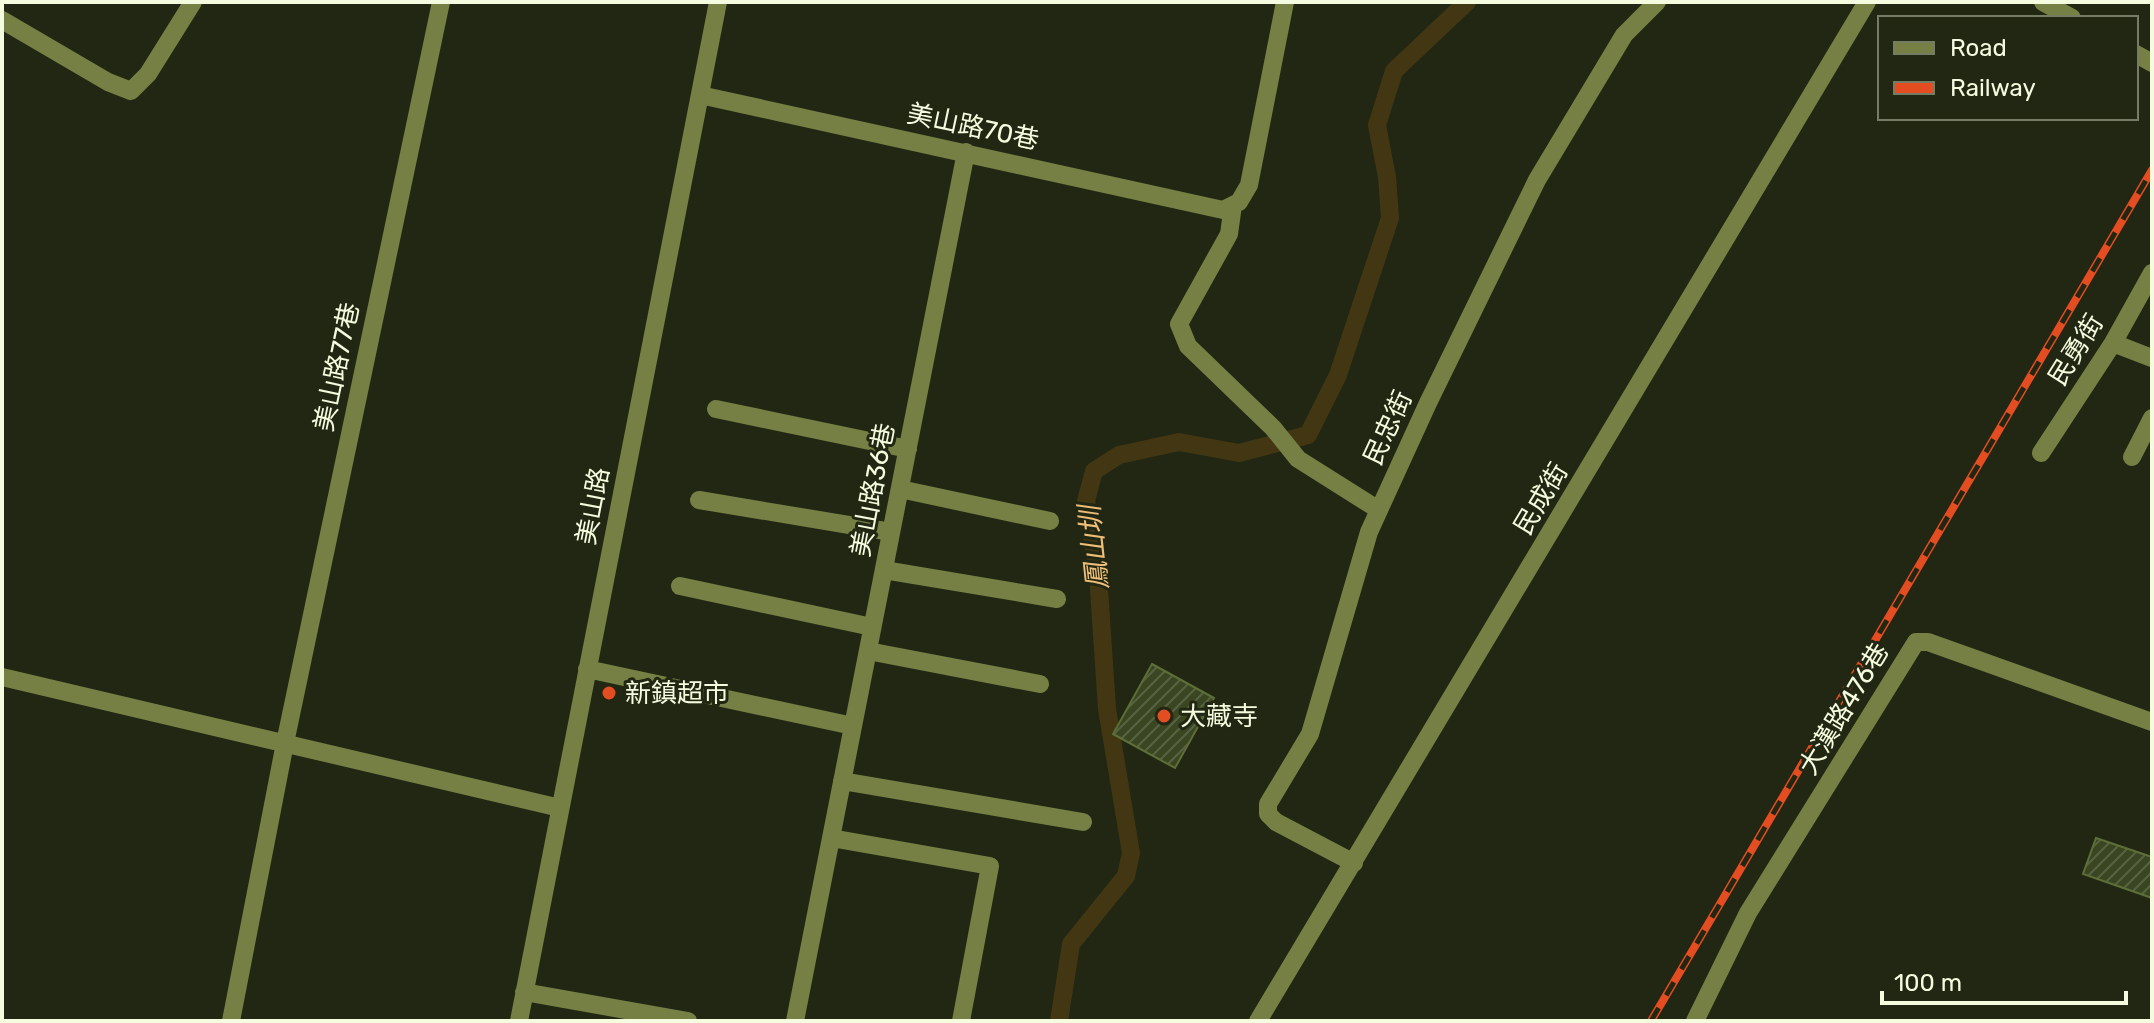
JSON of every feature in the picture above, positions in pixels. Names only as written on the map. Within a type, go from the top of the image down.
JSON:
[{"type":"street","points":[[2,20],[108,82],[131,91],[148,74],[193,2]]},
{"type":"street","name":"美山路77巷","points":[[231,1021],[285,743],[441,2]]},
{"type":"street","name":"美山路","points":[[519,1021],[718,2]]},
{"type":"street","points":[[1285,2],[1249,185],[1239,202],[1233,205],[1229,234],[1179,324],[1188,346],[1273,428],[1298,459],[1379,510]]},
{"type":"street","name":"民忠街","points":[[1354,863],[1276,822],[1268,814],[1268,804],[1310,734],[1369,532],[1537,180],[1624,35],[1657,2]]},
{"type":"street","name":"民成街","points":[[1258,1021],[1867,2]]},
{"type":"street","points":[[2043,2],[2068,16]]},
{"type":"street","name":"美山路70巷","points":[[700,95],[1223,210],[1233,205]]},
{"type":"street","name":"美山路36巷","points":[[795,1021],[966,152]]},
{"type":"street","name":"民勇街","points":[[2041,453],[2113,343],[2152,273]]},
{"type":"street","points":[[2113,343],[2152,358]]},
{"type":"street","points":[[716,409],[908,449]]},
{"type":"street","points":[[2132,457],[2152,418]]},
{"type":"street","points":[[900,489],[1050,521]]},
{"type":"street","points":[[699,500],[891,532]]},
{"type":"street","points":[[884,570],[1057,599]]},
{"type":"street","points":[[680,586],[872,627]]},
{"type":"street","name":"大漢路476巷","points":[[1695,1021],[1748,913],[1916,642],[1928,642],[2152,722]]},
{"type":"street","points":[[868,651],[1040,684]]},
{"type":"street","points":[[587,669],[853,726]]},
{"type":"street","points":[[2,677],[560,808]]},
{"type":"street","points":[[842,781],[1083,822]]},
{"type":"street","points":[[831,838],[990,866],[961,1021]]},
{"type":"street","points":[[524,992],[688,1021]]},
{"type":"building","name":"大藏寺","points":[[1152,664],[1214,698],[1175,768],[1113,734]]},
{"type":"building","points":[[2096,838],[2152,857],[2152,898],[2083,874]]},
{"type":"waterway","name":"鳳山圳","points":[[1059,1021],[1071,944],[1126,876],[1131,853],[1107,709],[1098,574],[1086,501],[1094,471],[1119,455],[1179,442],[1239,453],[1308,435],[1338,375],[1390,218],[1387,177],[1377,125],[1394,71],[1467,2]]},
{"type":"railway","points":[[1651,1021],[2152,170]]},
{"type":"place","name":"新鎮超市","points":[[609,693]]},
{"type":"place","name":"大藏寺","points":[[1164,716]]}]
